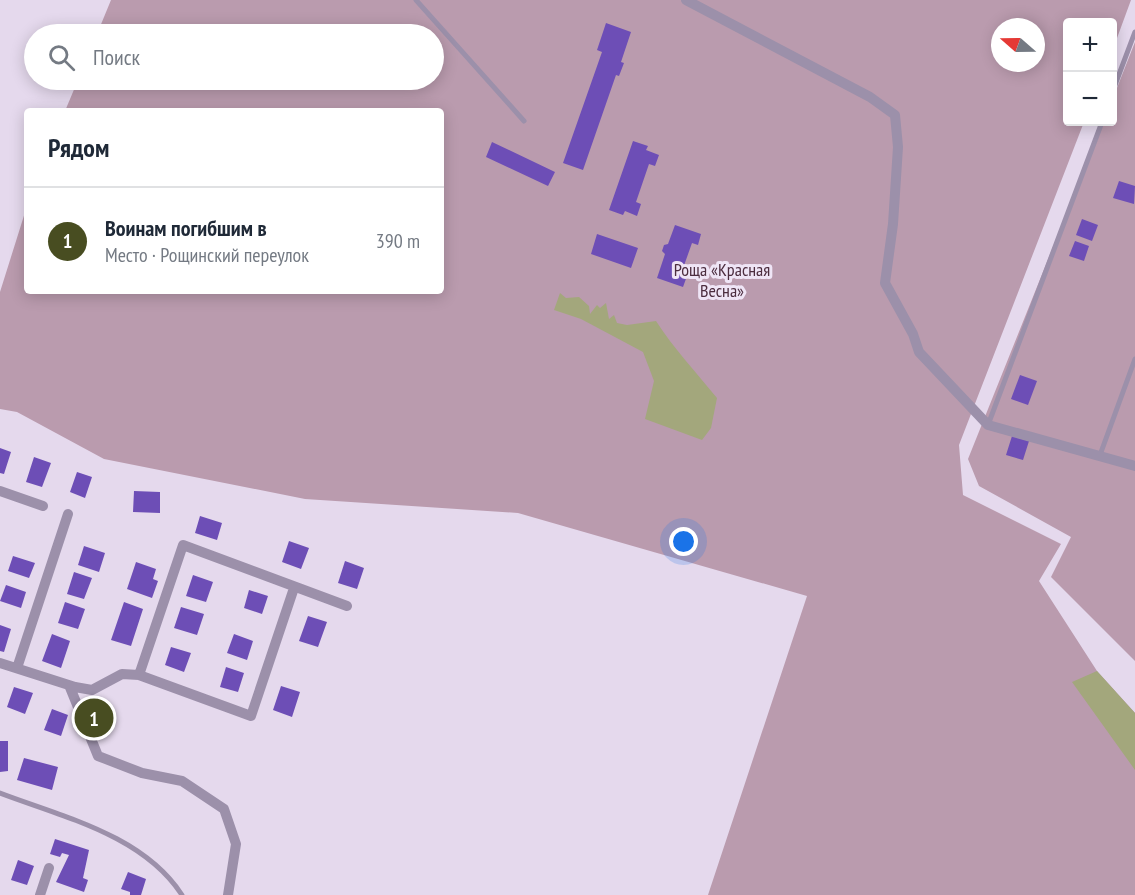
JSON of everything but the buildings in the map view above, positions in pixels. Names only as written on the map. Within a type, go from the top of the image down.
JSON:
[{"type":"street","points":[[686,0],[870,97],[895,115],[898,147],[885,283],[913,334],[919,352],[988,425],[1135,465]]},
{"type":"street","points":[[0,491],[43,506]]},
{"type":"street","points":[[17,668],[68,514]]},
{"type":"street","points":[[139,675],[183,545],[347,606]]},
{"type":"street","points":[[0,663],[69,686],[92,690],[122,674],[139,675],[251,716],[294,588]]},
{"type":"street","points":[[69,686],[98,756],[142,773],[182,781],[224,809],[236,844],[228,895]]},
{"type":"street","points":[[40,895],[49,868]]},
{"type":"lane","points":[[416,0],[437,24]]},
{"type":"lane","points":[[444,31],[524,121]]},
{"type":"lane","points":[[1117,82],[1135,32]]},
{"type":"lane","points":[[988,425],[1100,126]]},
{"type":"lane","points":[[1100,455],[1135,359]]},
{"type":"lane","points":[[0,793],[86,825],[146,855],[182,895]]},
{"type":"green space","name":"Роща «Красная Весна»","points":[[111,0],[1131,0],[1117,38],[1117,18],[1063,18],[1063,126],[1082,126],[959,445],[963,495],[1061,544],[1039,581],[1097,671],[1135,713],[1135,895],[708,895],[807,596],[518,513],[305,499],[104,459],[17,412],[0,409],[0,292],[24,216],[24,294],[444,294],[444,108],[66,108],[74,90],[444,90],[444,24],[101,24]]},
{"type":"green space","points":[[1135,42],[1135,661],[1051,577],[1071,537],[979,486],[968,459],[1101,126],[1117,126],[1117,88]]},
{"type":"shaded area","points":[[560,293],[566,298],[579,297],[589,306],[590,314],[597,305],[600,308],[606,303],[609,319],[614,315],[617,323],[627,325],[656,321],[717,398],[711,428],[702,440],[645,419],[654,381],[643,352],[581,319],[554,310]]},
{"type":"shaded area","points":[[1097,671],[1135,713],[1135,770],[1072,682]]},
{"type":"place","name":"Воинам погибшим в","points":[[94,718]]}]
